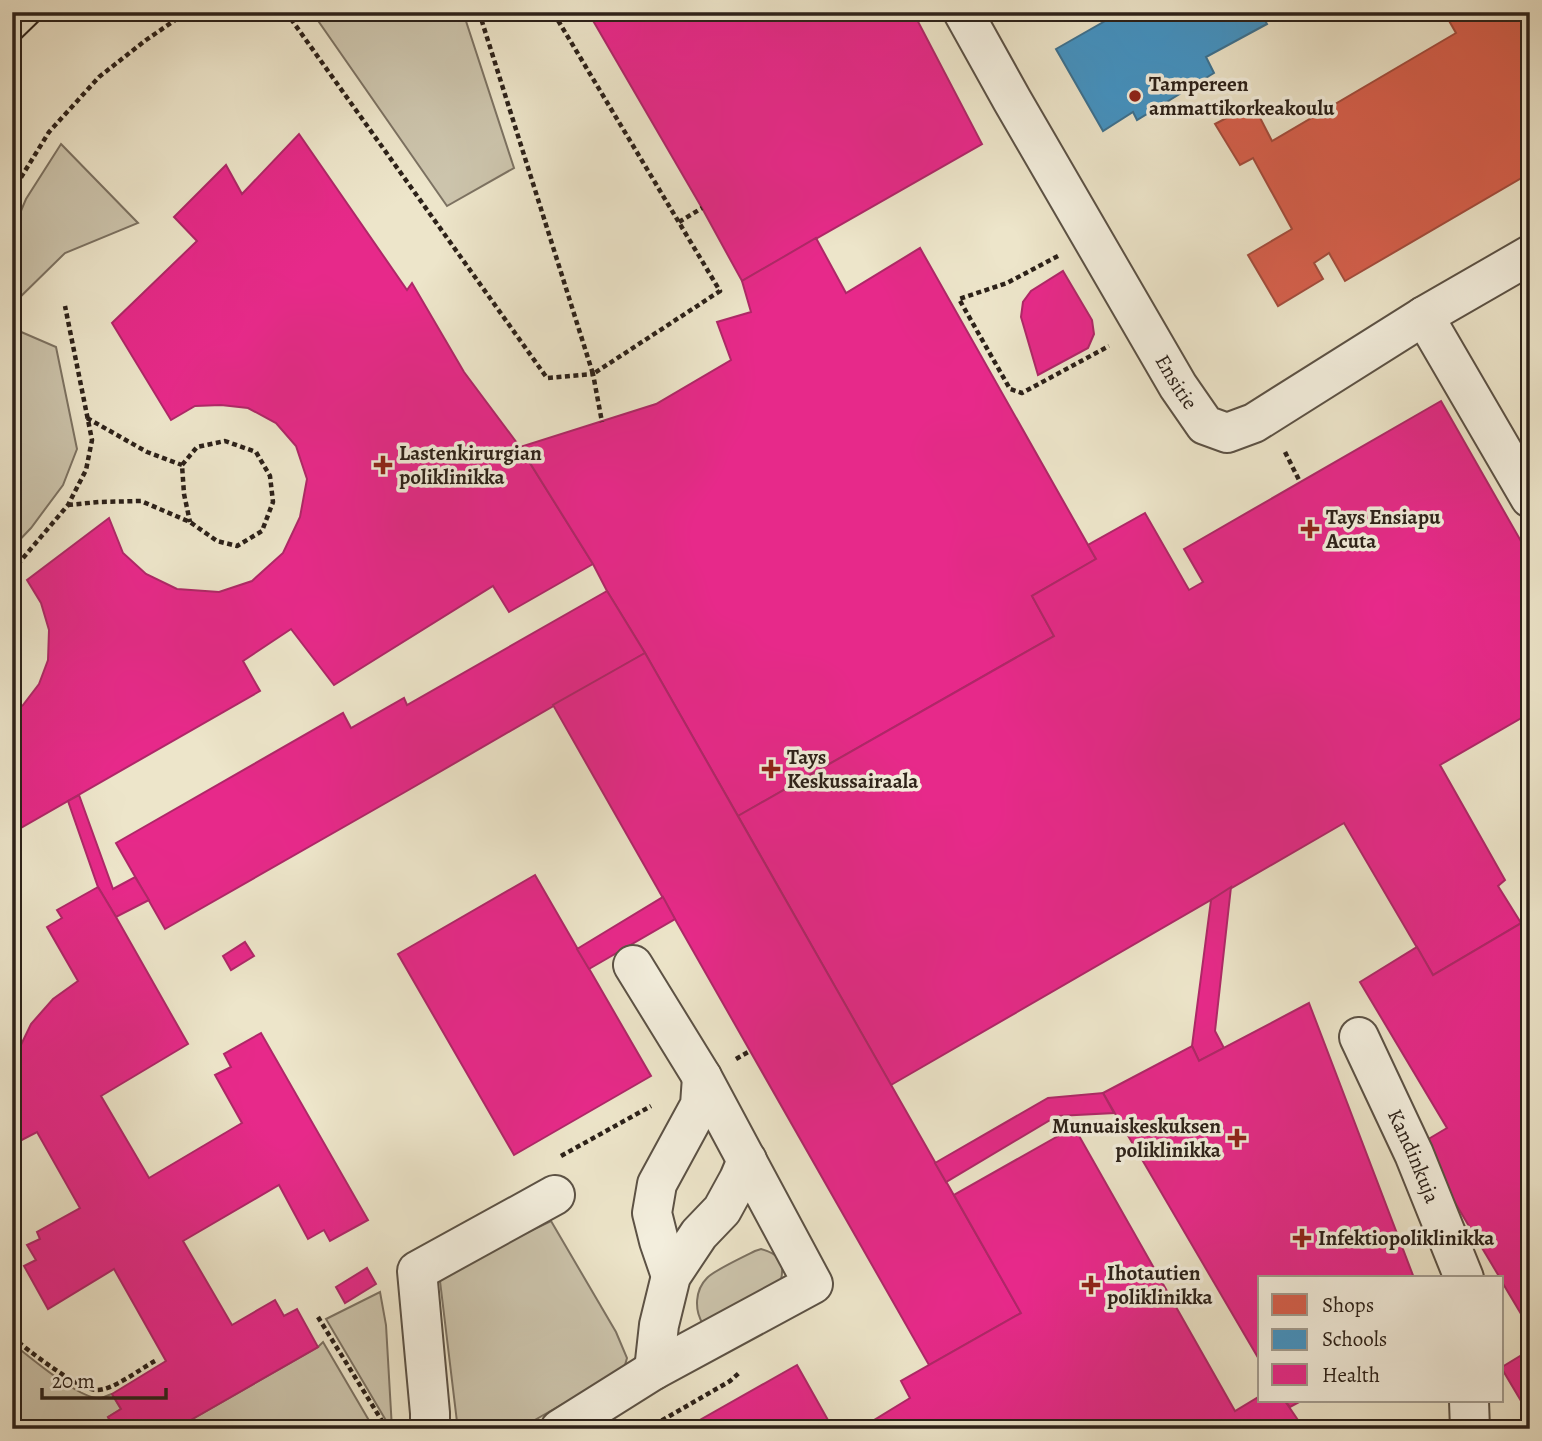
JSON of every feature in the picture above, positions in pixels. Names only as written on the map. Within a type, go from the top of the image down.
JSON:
[{"type":"lane","name":"Ensitie","points":[[963,12],[1184,396],[1205,425],[1227,433],[1254,423],[1424,316],[1530,255]]},
{"type":"lane","points":[[1424,316],[1530,498]]},
{"type":"lane","points":[[560,1429],[654,1370],[813,1284],[702,1077],[633,965]]},
{"type":"lane","name":"Kandinkuja","points":[[1359,1037],[1414,1154],[1463,1276]]},
{"type":"lane","points":[[671,1276],[652,1213],[657,1184],[700,1105],[702,1077]]},
{"type":"lane","points":[[654,1370],[659,1325],[671,1276],[699,1234],[722,1210],[747,1160]]},
{"type":"lane","points":[[430,1429],[416,1271],[555,1195]]},
{"type":"lane","points":[[1469,1402],[1470,1429]]},
{"type":"path","points":[[12,192],[49,132],[99,77],[187,12]]},
{"type":"path","points":[[286,12],[547,379],[593,374],[720,291],[553,12]]},
{"type":"path","points":[[479,12],[593,374],[602,422]]},
{"type":"path","points":[[678,222],[702,208]]},
{"type":"path","points":[[1091,235],[1007,283],[959,299],[1010,389],[1022,393],[1114,343]]},
{"type":"path","points":[[12,571],[68,505],[86,470],[92,440],[65,306]]},
{"type":"path","points":[[87,418],[147,452],[182,465]]},
{"type":"path","points":[[68,505],[141,501],[190,522],[217,541],[237,546],[262,531],[272,502],[270,476],[256,452],[225,441],[197,447],[182,465],[190,522]]},
{"type":"path","points":[[560,1157],[750,1051]]},
{"type":"path","points":[[318,1317],[387,1429]]},
{"type":"path","points":[[12,1337],[38,1358],[84,1387],[97,1390],[111,1386],[155,1361]]},
{"type":"shaded area","points":[[312,12],[463,12],[514,168],[447,206]]},
{"type":"shaded area","points":[[61,144],[138,223],[65,253],[12,305],[12,232],[26,199]]},
{"type":"shaded area","points":[[12,328],[56,347],[77,449],[63,485],[31,528],[12,548]]},
{"type":"shaded area","points":[[551,1221],[616,1332],[627,1358],[625,1365],[617,1373],[519,1429],[456,1429],[440,1281],[462,1264]]},
{"type":"shaded area","points":[[761,1249],[779,1259],[782,1268],[781,1280],[703,1324],[698,1313],[697,1300],[703,1283],[710,1275]]},
{"type":"shaded area","points":[[380,1292],[386,1325],[392,1429],[326,1319]]},
{"type":"shaded area","points":[[323,1342],[374,1429],[175,1429],[318,1347]]},
{"type":"shaded area","points":[[12,1343],[81,1393],[101,1398],[112,1394],[121,1409],[108,1417],[115,1429],[12,1429]]},
{"type":"building: Shops","points":[[1444,12],[1530,12],[1530,173],[1345,281],[1329,253],[1314,263],[1323,279],[1278,306],[1248,255],[1292,229],[1253,158],[1240,165],[1215,124],[1253,104],[1272,141],[1456,33]]},
{"type":"building: Schools","points":[[1121,12],[1267,12],[1262,15],[1267,24],[1206,57],[1214,73],[1137,120],[1133,112],[1103,131],[1056,49]]},
{"type":"building: Health","points":[[588,12],[913,12],[982,144],[742,281]]},
{"type":"building: Health","points":[[299,134],[407,290],[412,283],[464,372],[520,447],[593,564],[509,612],[493,586],[334,685],[291,629],[243,661],[260,691],[12,833],[12,713],[23,705],[39,684],[48,660],[49,630],[41,603],[27,580],[109,518],[123,553],[146,574],[177,589],[219,592],[252,581],[283,553],[300,517],[307,479],[296,446],[276,423],[248,408],[221,405],[195,406],[171,420],[112,323],[197,241],[174,217],[226,165],[242,194]]},
{"type":"building: Health","points":[[816,238],[846,293],[920,248],[1096,559],[1032,596],[1054,636],[738,816],[593,564],[520,447],[656,404],[731,360],[717,322],[751,312],[742,281]]},
{"type":"building: Health","points":[[1063,271],[1092,320],[1094,334],[1088,348],[1038,375],[1021,317],[1023,302],[1031,291]]},
{"type":"building: Health","points":[[1441,401],[1530,557],[1530,713],[1440,765],[1505,880],[1498,886],[1521,923],[1433,975],[1344,823],[891,1085],[738,816],[1054,636],[1032,596],[1096,559],[1088,545],[1145,513],[1189,590],[1203,582],[1184,549]]},
{"type":"building: Health","points":[[607,591],[645,653],[165,929],[116,843],[343,713],[351,728],[404,698],[407,705]]},
{"type":"building: Health","points":[[645,653],[1021,1313],[929,1365],[553,705]]},
{"type":"building: Health","points":[[79,795],[113,889],[135,877],[149,900],[116,917],[98,887],[68,801]]},
{"type":"building: Health","points":[[535,875],[651,1076],[514,1155],[398,954]]},
{"type":"building: Health","points":[[98,887],[188,1044],[101,1096],[149,1178],[242,1123],[215,1075],[231,1067],[224,1054],[261,1033],[368,1220],[330,1241],[324,1230],[308,1239],[279,1185],[183,1241],[232,1325],[275,1300],[284,1316],[297,1309],[318,1347],[175,1429],[115,1429],[108,1417],[121,1409],[112,1394],[166,1361],[114,1269],[48,1309],[24,1266],[36,1260],[27,1245],[40,1239],[37,1232],[80,1208],[37,1132],[12,1145],[12,1066],[31,1024],[53,999],[78,981],[47,927],[62,918],[57,910]]},
{"type":"building: Health","points":[[1231,887],[1215,1031],[1224,1048],[1199,1061],[1192,1046],[1211,900]]},
{"type":"building: Health","points":[[663,897],[675,919],[589,969],[577,949]]},
{"type":"building: Health","points":[[1530,918],[1530,1329],[1504,1285],[1504,1276],[1499,1276],[1420,1144],[1447,1128],[1360,982],[1417,947],[1433,975]]},
{"type":"building: Health","points":[[245,942],[254,956],[231,970],[223,956]]},
{"type":"building: Health","points":[[1309,1003],[1413,1276],[1258,1276],[1258,1358],[1103,1093],[1192,1046],[1199,1061]]},
{"type":"building: Health","points":[[1103,1093],[1114,1113],[1057,1116],[946,1182],[935,1163],[1048,1098]]},
{"type":"building: Health","points":[[1074,1127],[1235,1411],[1258,1397],[1258,1402],[1286,1402],[1304,1429],[874,1429],[871,1422],[910,1398],[901,1381],[1021,1313],[954,1195]]},
{"type":"building: Health","points":[[367,1268],[376,1284],[345,1303],[336,1287]]},
{"type":"building: Health","points":[[1530,1350],[1530,1416],[1504,1372],[1504,1366]]},
{"type":"building: Health","points":[[797,1365],[833,1429],[684,1429]]},
{"type":"building: Health","points":[[1286,1402],[1299,1402],[1290,1407]]},
{"type":"building: Health","points":[[871,1422],[874,1429],[858,1429]]},
{"type":"tram line","points":[[12,47],[48,12]]},
{"type":"place","name":"Tampereen ammattikorkeakoulu","points":[[1135,96]]},
{"type":"place","name":"Lastenkirurgian poliklinikka","points":[[383,465]]},
{"type":"place","name":"Tays Ensiapu Acuta","points":[[1310,529]]},
{"type":"place","name":"Tays Keskussairaala","points":[[771,769]]},
{"type":"place","name":"Munuaiskeskuksen poliklinikka","points":[[1237,1138]]},
{"type":"place","name":"Infektiopoliklinikka","points":[[1302,1238]]},
{"type":"place","name":"Ihotautien poliklinikka","points":[[1091,1285]]}]
